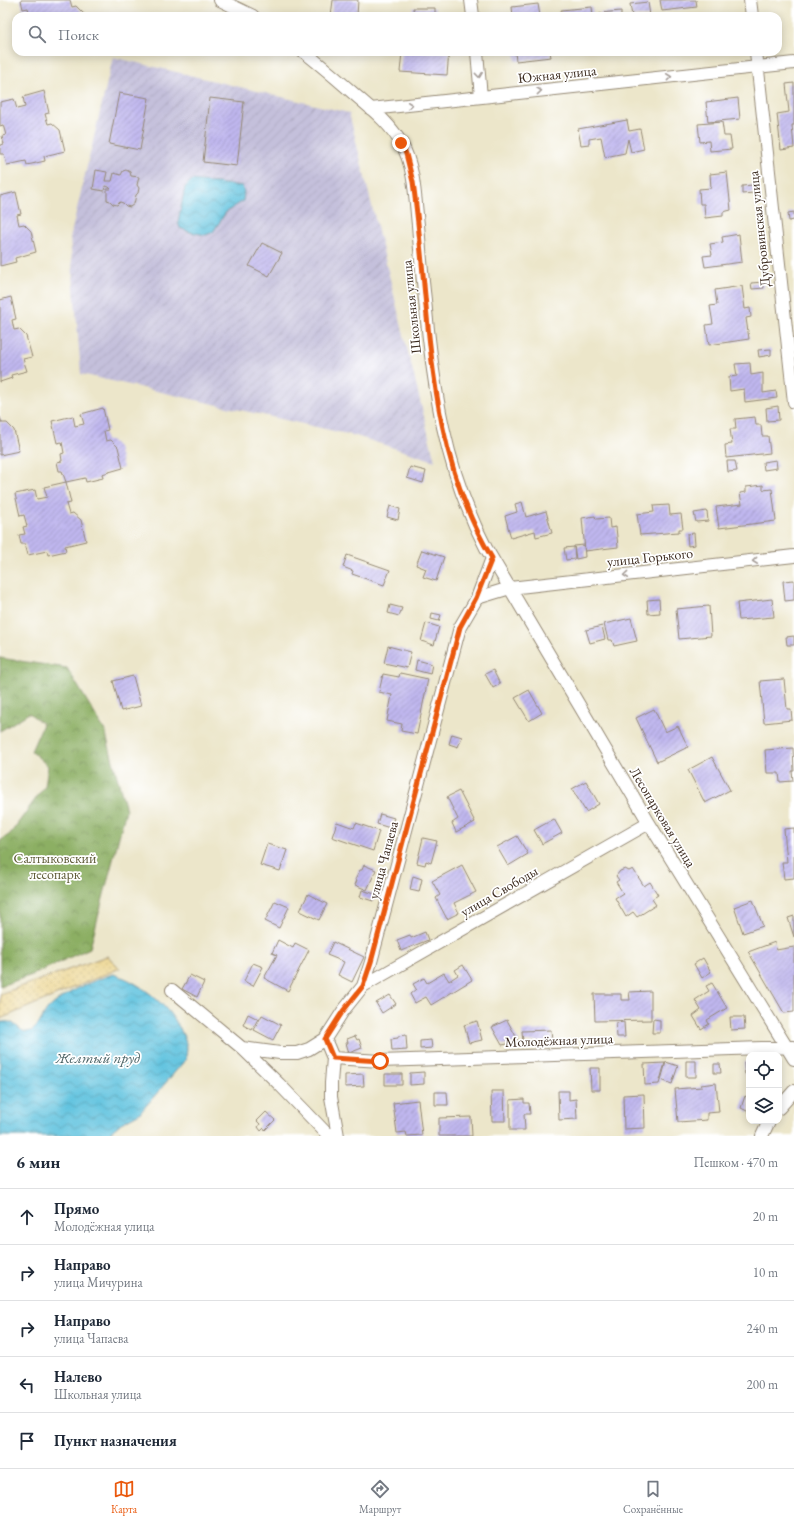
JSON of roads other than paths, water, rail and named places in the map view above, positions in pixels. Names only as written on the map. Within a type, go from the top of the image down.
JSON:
[{"type":"street","points":[[220,0],[245,12]]},
{"type":"street","points":[[471,0],[472,12]]},
{"type":"street","points":[[750,0],[752,12]]},
{"type":"street","name":"Школьная улица","points":[[309,56],[383,119],[401,143],[410,167],[416,203],[432,364],[439,412],[454,471],[464,501],[474,524],[510,588]]},
{"type":"street","points":[[476,56],[481,97]]},
{"type":"street","name":"Дубровинская улица","points":[[756,56],[794,402]]},
{"type":"street","name":"Южная улица","points":[[371,109],[794,63]]},
{"type":"street","name":"улица Горького","points":[[510,588],[794,556]]},
{"type":"street","name":"улица Чапаева","points":[[242,1048],[280,1053],[297,1053],[309,1049],[325,1039],[343,1011],[363,986],[371,962],[460,627],[476,598],[492,558]]},
{"type":"street","points":[[476,598],[510,588]]},
{"type":"street","name":"Лесопарковая улица","points":[[510,588],[649,823],[790,1047],[794,1059]]},
{"type":"street","name":"улица Свободы","points":[[363,986],[649,823]]},
{"type":"street","points":[[172,990],[242,1048],[329,1136]]},
{"type":"street","points":[[325,1039],[333,1058],[331,1097],[338,1136]]},
{"type":"street","name":"Молодёжная улица","points":[[333,1058],[388,1061],[790,1047]]},
{"type":"street","points":[[782,1105],[794,1091]]},
{"type":"street","points":[[762,1136],[768,1124]]},
{"type":"water","points":[[192,180],[242,186],[244,192],[243,201],[226,212],[213,232],[206,235],[190,232],[180,228],[178,222],[185,187]]},
{"type":"water","name":"Желтый пруд","points":[[113,974],[137,984],[148,992],[169,1012],[183,1035],[187,1047],[186,1059],[140,1113],[121,1123],[106,1136],[0,1136],[0,1022],[11,1022],[25,1032],[31,1031],[39,1024],[48,1009],[62,997],[87,984]]},
{"type":"park label","name":"Салтыковский лесопарк","points":[[55,866]]}]
